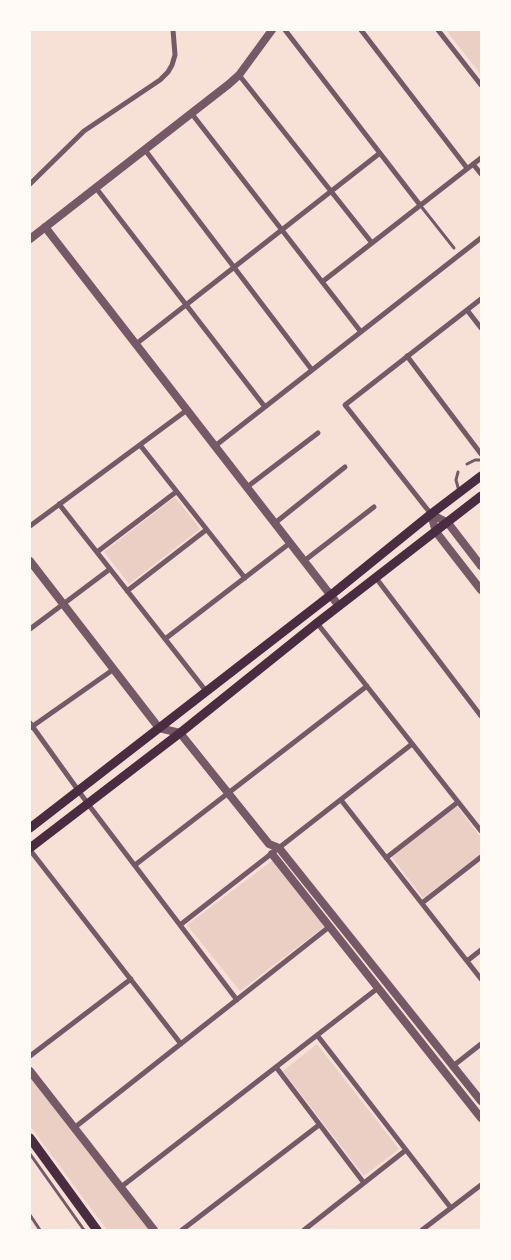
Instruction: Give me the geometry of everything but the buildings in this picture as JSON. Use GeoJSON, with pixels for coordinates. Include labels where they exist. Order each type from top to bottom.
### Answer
{"type":"FeatureCollection","features":[{"type":"Feature","properties":{"kind":"main road"},"geometry":{"type":"LineString","coordinates":[[30,828],[481,476]]}},
{"type":"Feature","properties":{"kind":"main road"},"geometry":{"type":"LineString","coordinates":[[30,849],[481,496]]}},
{"type":"Feature","properties":{"kind":"main road"},"geometry":{"type":"LineString","coordinates":[[30,1138],[97,1230]]}},
{"type":"Feature","properties":{"kind":"street"},"geometry":{"type":"LineString","coordinates":[[30,184],[84,131],[160,80],[168,72],[175,55],[173,30]]}},
{"type":"Feature","properties":{"kind":"street"},"geometry":{"type":"LineString","coordinates":[[30,239],[230,84],[239,75],[272,30]]}},
{"type":"Feature","properties":{"kind":"street"},"geometry":{"type":"LineString","coordinates":[[285,30],[420,205]]}},
{"type":"Feature","properties":{"kind":"street"},"geometry":{"type":"LineString","coordinates":[[361,30],[467,168]]}},
{"type":"Feature","properties":{"kind":"street"},"geometry":{"type":"LineString","coordinates":[[438,30],[481,85]]}},
{"type":"Feature","properties":{"kind":"street"},"geometry":{"type":"LineString","coordinates":[[239,75],[372,243]]}},
{"type":"Feature","properties":{"kind":"street"},"geometry":{"type":"LineString","coordinates":[[192,114],[361,332]]}},
{"type":"Feature","properties":{"kind":"street"},"geometry":{"type":"LineString","coordinates":[[144,150],[312,370]]}},
{"type":"Feature","properties":{"kind":"street"},"geometry":{"type":"LineString","coordinates":[[136,344],[380,153]]}},
{"type":"Feature","properties":{"kind":"street"},"geometry":{"type":"LineString","coordinates":[[322,282],[481,158]]}},
{"type":"Feature","properties":{"kind":"street"},"geometry":{"type":"LineString","coordinates":[[473,164],[481,174]]}},
{"type":"Feature","properties":{"kind":"street"},"geometry":{"type":"LineString","coordinates":[[96,188],[265,406]]}},
{"type":"Feature","properties":{"kind":"street"},"geometry":{"type":"LineString","coordinates":[[45,227],[339,606]]}},
{"type":"Feature","properties":{"kind":"street"},"geometry":{"type":"LineString","coordinates":[[215,446],[481,238]]}},
{"type":"Feature","properties":{"kind":"street"},"geometry":{"type":"LineString","coordinates":[[481,298],[345,404],[432,514],[448,522],[481,566]]}},
{"type":"Feature","properties":{"kind":"street"},"geometry":{"type":"LineString","coordinates":[[467,310],[481,328]]}},
{"type":"Feature","properties":{"kind":"street"},"geometry":{"type":"LineString","coordinates":[[407,356],[481,454]]}},
{"type":"Feature","properties":{"kind":"street"},"geometry":{"type":"LineString","coordinates":[[30,526],[187,410]]}},
{"type":"Feature","properties":{"kind":"street"},"geometry":{"type":"LineString","coordinates":[[247,487],[318,432]]}},
{"type":"Feature","properties":{"kind":"street"},"geometry":{"type":"LineString","coordinates":[[140,445],[245,578]]}},
{"type":"Feature","properties":{"kind":"street"},"geometry":{"type":"LineString","coordinates":[[275,523],[345,467]]}},
{"type":"Feature","properties":{"kind":"street"},"geometry":{"type":"LineString","coordinates":[[97,552],[176,492]]}},
{"type":"Feature","properties":{"kind":"street"},"geometry":{"type":"LineString","coordinates":[[59,504],[206,691]]}},
{"type":"Feature","properties":{"kind":"street"},"geometry":{"type":"LineString","coordinates":[[304,561],[374,508]]}},
{"type":"Feature","properties":{"kind":"street"},"geometry":{"type":"LineString","coordinates":[[432,514],[436,532],[481,590]]}},
{"type":"Feature","properties":{"kind":"street"},"geometry":{"type":"LineString","coordinates":[[127,591],[206,530]]}},
{"type":"Feature","properties":{"kind":"street"},"geometry":{"type":"LineString","coordinates":[[165,639],[290,543]]}},
{"type":"Feature","properties":{"kind":"street"},"geometry":{"type":"LineString","coordinates":[[30,561],[159,728],[180,733],[269,844],[279,848],[481,1101]]}},
{"type":"Feature","properties":{"kind":"street"},"geometry":{"type":"LineString","coordinates":[[30,629],[110,569]]}},
{"type":"Feature","properties":{"kind":"street"},"geometry":{"type":"LineString","coordinates":[[376,578],[481,716]]}},
{"type":"Feature","properties":{"kind":"street"},"geometry":{"type":"LineString","coordinates":[[317,624],[481,831]]}},
{"type":"Feature","properties":{"kind":"street"},"geometry":{"type":"LineString","coordinates":[[114,669],[31,726],[237,1000]]}},
{"type":"Feature","properties":{"kind":"street"},"geometry":{"type":"LineString","coordinates":[[135,865],[366,686]]}},
{"type":"Feature","properties":{"kind":"street"},"geometry":{"type":"LineString","coordinates":[[180,925],[412,744]]}},
{"type":"Feature","properties":{"kind":"street"},"geometry":{"type":"LineString","coordinates":[[341,800],[481,978]]}},
{"type":"Feature","properties":{"kind":"street"},"geometry":{"type":"LineString","coordinates":[[386,858],[458,802]]}},
{"type":"Feature","properties":{"kind":"street"},"geometry":{"type":"LineString","coordinates":[[30,849],[181,1044]]}},
{"type":"Feature","properties":{"kind":"street"},"geometry":{"type":"LineString","coordinates":[[272,854],[481,1118]]}},
{"type":"Feature","properties":{"kind":"street"},"geometry":{"type":"LineString","coordinates":[[422,903],[481,857]]}},
{"type":"Feature","properties":{"kind":"street"},"geometry":{"type":"LineString","coordinates":[[74,1128],[329,927]]}},
{"type":"Feature","properties":{"kind":"street"},"geometry":{"type":"LineString","coordinates":[[467,961],[481,950]]}},
{"type":"Feature","properties":{"kind":"street"},"geometry":{"type":"LineString","coordinates":[[30,1056],[131,979]]}},
{"type":"Feature","properties":{"kind":"street"},"geometry":{"type":"LineString","coordinates":[[120,1187],[378,988]]}},
{"type":"Feature","properties":{"kind":"street"},"geometry":{"type":"LineString","coordinates":[[317,1036],[451,1208]]}},
{"type":"Feature","properties":{"kind":"street"},"geometry":{"type":"LineString","coordinates":[[452,1066],[481,1044]]}},
{"type":"Feature","properties":{"kind":"street"},"geometry":{"type":"LineString","coordinates":[[276,1067],[364,1183]]}},
{"type":"Feature","properties":{"kind":"street"},"geometry":{"type":"LineString","coordinates":[[30,1071],[154,1230]]}},
{"type":"Feature","properties":{"kind":"street"},"geometry":{"type":"LineString","coordinates":[[182,1230],[320,1124]]}},
{"type":"Feature","properties":{"kind":"street"},"geometry":{"type":"LineString","coordinates":[[304,1230],[406,1150]]}},
{"type":"Feature","properties":{"kind":"street"},"geometry":{"type":"LineString","coordinates":[[422,1230],[481,1185]]}},
{"type":"Feature","properties":{"kind":"lane"},"geometry":{"type":"LineString","coordinates":[[420,205],[454,248]]}},
{"type":"Feature","properties":{"kind":"lane"},"geometry":{"type":"LineString","coordinates":[[467,464],[475,460],[481,460]]}},
{"type":"Feature","properties":{"kind":"lane"},"geometry":{"type":"LineString","coordinates":[[458,472],[456,480],[460,492]]}},
{"type":"Feature","properties":{"kind":"lane"},"geometry":{"type":"LineString","coordinates":[[30,1154],[84,1230]]}},
{"type":"Feature","properties":{"kind":"lane"},"geometry":{"type":"LineString","coordinates":[[30,1215],[40,1230]]}},
{"type":"Feature","properties":{"kind":"shaded area"},"geometry":{"type":"Polygon","coordinates":[[[446,30],[481,30],[481,75],[446,30]]]}},
{"type":"Feature","properties":{"kind":"shaded area"},"geometry":{"type":"Polygon","coordinates":[[[175,497],[200,529],[129,584],[104,552],[175,497]]]}},
{"type":"Feature","properties":{"kind":"shaded area"},"geometry":{"type":"Polygon","coordinates":[[[457,806],[481,838],[481,854],[423,898],[391,856],[457,806]]]}},
{"type":"Feature","properties":{"kind":"shaded area"},"geometry":{"type":"Polygon","coordinates":[[[273,860],[325,926],[240,991],[187,925],[273,860]]]}},
{"type":"Feature","properties":{"kind":"shaded area"},"geometry":{"type":"Polygon","coordinates":[[[317,1044],[399,1149],[364,1176],[283,1071],[317,1044]]]}},
{"type":"Feature","properties":{"kind":"shaded area"},"geometry":{"type":"Polygon","coordinates":[[[30,1078],[149,1230],[107,1230],[30,1126],[30,1078]]]}}]}
